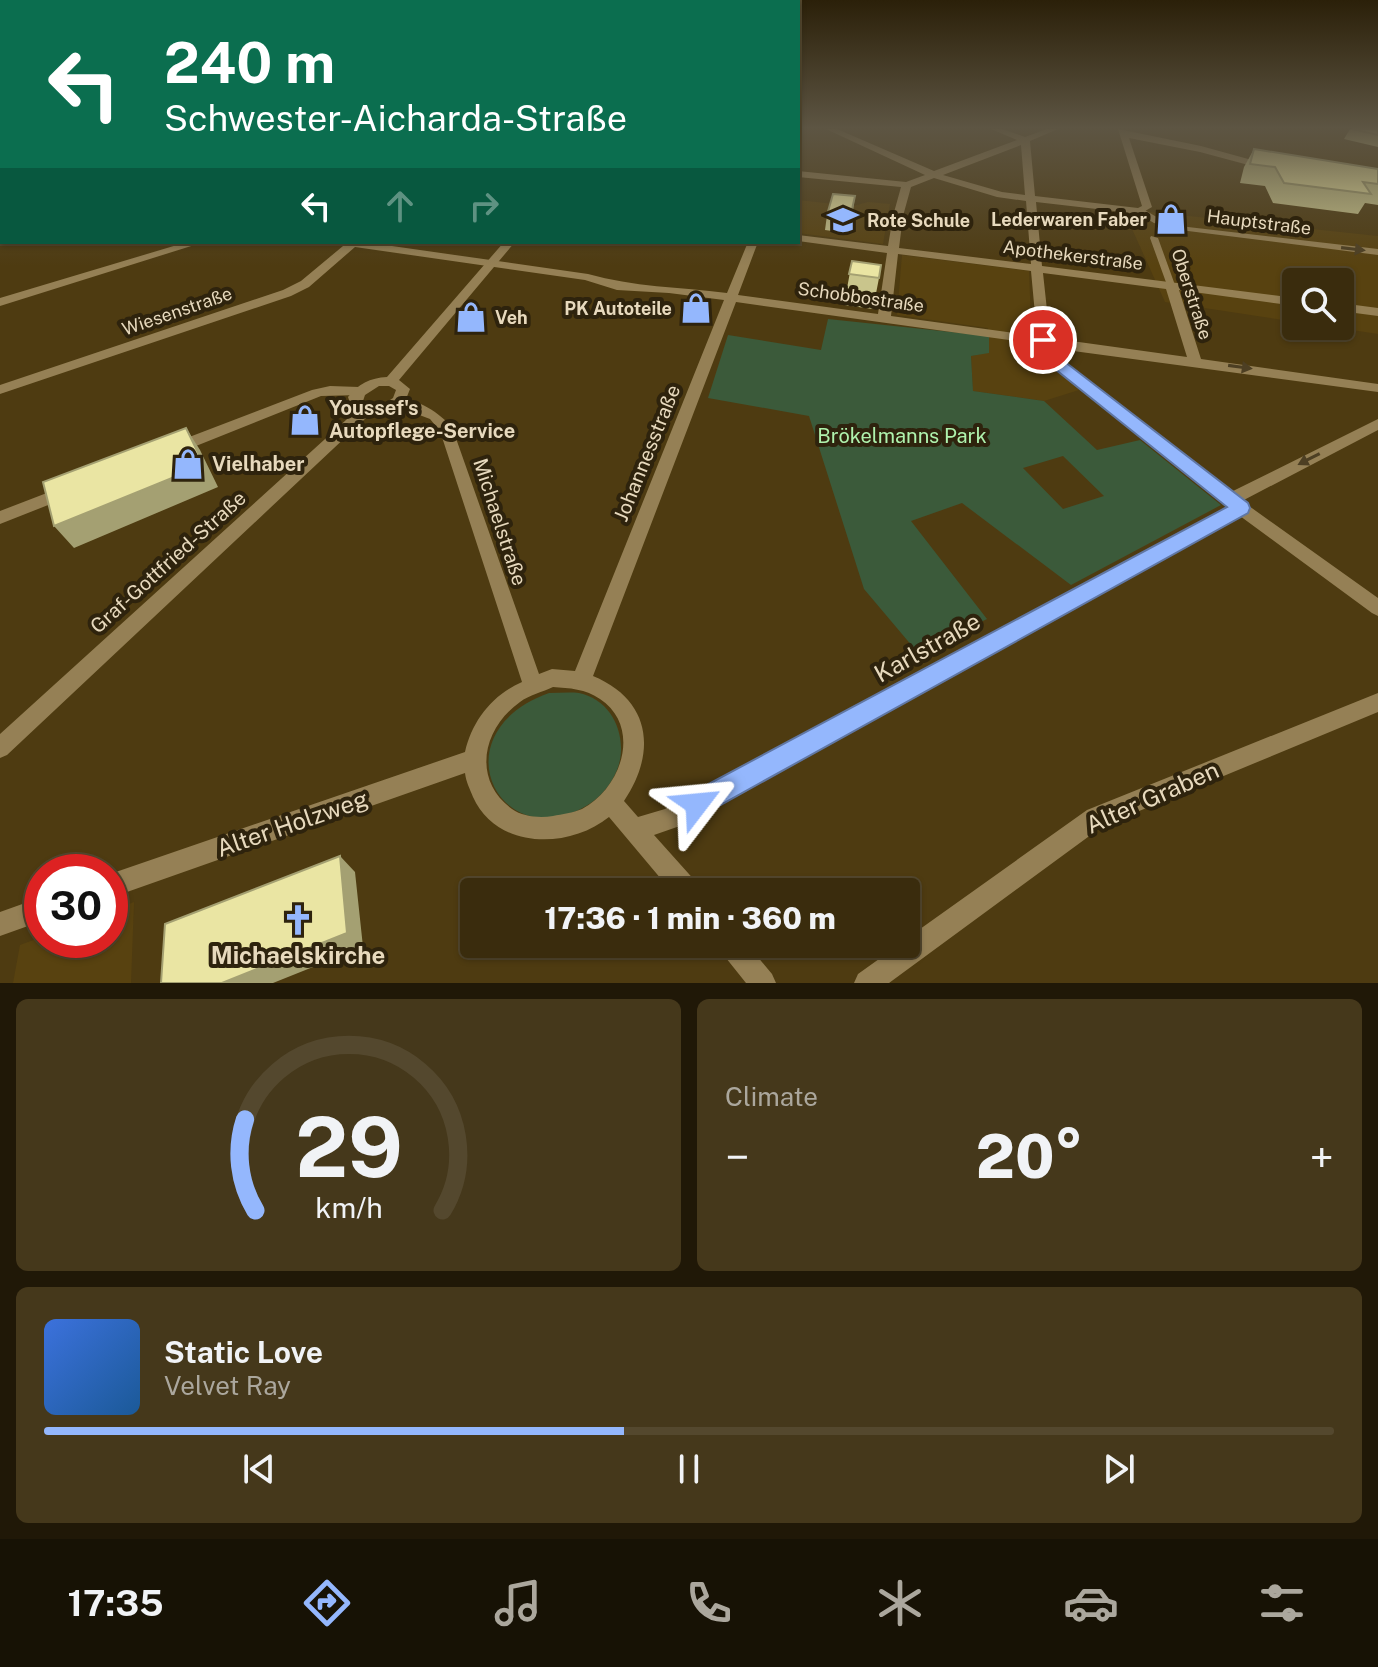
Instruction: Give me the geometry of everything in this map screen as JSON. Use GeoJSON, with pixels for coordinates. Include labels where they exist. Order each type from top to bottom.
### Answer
{"type":"FeatureCollection","features":[{"type":"Feature","properties":{"kind":"street"},"geometry":{"type":"LineString","coordinates":[[807,175],[907,185],[934,175],[1001,195],[1140,211],[1147,207],[1137,175]]}},
{"type":"Feature","properties":{"kind":"street"},"geometry":{"type":"LineString","coordinates":[[1028,175],[1044,348],[1051,358],[1235,504],[1378,608]]}},
{"type":"Feature","properties":{"kind":"street"},"geometry":{"type":"LineString","coordinates":[[884,319],[898,216],[907,185]]}},
{"type":"Feature","properties":{"kind":"street","name":"Hauptstraße"},"geometry":{"type":"LineString","coordinates":[[1140,211],[1157,221],[1188,229],[1378,252]]}},
{"type":"Feature","properties":{"kind":"street","name":"Apothekerstraße"},"geometry":{"type":"LineString","coordinates":[[800,238],[1282,300]]}},
{"type":"Feature","properties":{"kind":"street","name":"Oberstraße"},"geometry":{"type":"LineString","coordinates":[[1154,238],[1195,361]]}},
{"type":"Feature","properties":{"kind":"street"},"geometry":{"type":"LineString","coordinates":[[0,302],[192,244]]}},
{"type":"Feature","properties":{"kind":"street","name":"Wiesenstraße"},"geometry":{"type":"LineString","coordinates":[[0,390],[287,293],[305,284],[345,244]]}},
{"type":"Feature","properties":{"kind":"street","name":"Schobbostraße"},"geometry":{"type":"LineString","coordinates":[[353,244],[588,277],[600,283],[1043,340],[1378,388]]}},
{"type":"Feature","properties":{"kind":"street"},"geometry":{"type":"LineString","coordinates":[[391,381],[508,244]]}},
{"type":"Feature","properties":{"kind":"street","name":"Johannesstraße"},"geometry":{"type":"LineString","coordinates":[[582,679],[752,244]]}},
{"type":"Feature","properties":{"kind":"street"},"geometry":{"type":"LineString","coordinates":[[1354,309],[1378,312]]}},
{"type":"Feature","properties":{"kind":"street"},"geometry":{"type":"LineString","coordinates":[[162,454],[330,390],[359,391],[377,382],[391,381],[403,389],[398,402]]}},
{"type":"Feature","properties":{"kind":"street"},"geometry":{"type":"LineString","coordinates":[[359,391],[356,403],[367,410]]}},
{"type":"Feature","properties":{"kind":"street","name":"Graf-Gottfried-Straße"},"geometry":{"type":"LineString","coordinates":[[0,748],[367,410],[384,409],[398,402]]}},
{"type":"Feature","properties":{"kind":"street","name":"Michaelstraße"},"geometry":{"type":"LineString","coordinates":[[398,402],[435,416],[447,430],[532,683]]}},
{"type":"Feature","properties":{"kind":"street","name":"Karlstraße"},"geometry":{"type":"LineString","coordinates":[[636,829],[669,819],[1378,424]]}},
{"type":"Feature","properties":{"kind":"street"},"geometry":{"type":"LineString","coordinates":[[0,518],[74,488]]}},
{"type":"Feature","properties":{"kind":"street"},"geometry":{"type":"LineString","coordinates":[[552,678],[582,679],[617,699],[628,716],[634,736],[633,760],[625,781],[610,802],[586,819],[562,828],[539,830],[517,825],[498,815],[479,790],[473,760],[481,729],[495,708],[512,693],[532,683],[552,678]]}},
{"type":"Feature","properties":{"kind":"street","name":"Alter Graben"},"geometry":{"type":"LineString","coordinates":[[867,983],[1095,818],[1378,702]]}},
{"type":"Feature","properties":{"kind":"street","name":"Alter Holzweg"},"geometry":{"type":"LineString","coordinates":[[128,880],[473,760]]}},
{"type":"Feature","properties":{"kind":"street"},"geometry":{"type":"LineString","coordinates":[[610,802],[676,878]]}},
{"type":"Feature","properties":{"kind":"street"},"geometry":{"type":"LineString","coordinates":[[0,924],[24,915]]}},
{"type":"Feature","properties":{"kind":"street"},"geometry":{"type":"LineString","coordinates":[[742,958],[763,983]]}},
{"type":"Feature","properties":{"kind":"shaded area","name":"Rote Schule"},"geometry":{"type":"Polygon","coordinates":[[[800,200],[853,206],[868,202],[890,204],[883,244],[800,233],[800,200]]]}},
{"type":"Feature","properties":{"kind":"shaded area"},"geometry":{"type":"Polygon","coordinates":[[[1123,209],[1378,236],[1378,334],[1354,330],[1354,268],[1282,268],[1282,320],[1165,302],[1123,209]]]}},
{"type":"Feature","properties":{"kind":"shaded area"},"geometry":{"type":"Polygon","coordinates":[[[902,255],[1029,271],[1032,347],[1079,390],[1044,401],[973,391],[971,356],[989,352],[988,328],[897,315],[902,255]]]}},
{"type":"Feature","properties":{"kind":"shaded area"},"geometry":{"type":"Polygon","coordinates":[[[134,902],[131,983],[13,983],[20,945],[24,944],[24,958],[128,958],[128,904],[134,902]]]}},
{"type":"Feature","properties":{"kind":"green space","name":"Brökelmanns Park"},"geometry":{"type":"Polygon","coordinates":[[[828,319],[989,336],[989,353],[971,356],[973,391],[1044,401],[1097,450],[1140,440],[1221,505],[1071,585],[962,503],[911,521],[987,619],[918,653],[864,589],[809,416],[708,398],[728,335],[821,350],[828,319]],[[1063,456],[1023,468],[1063,509],[1104,496],[1063,456]]]}},
{"type":"Feature","properties":{"kind":"green space"},"geometry":{"type":"Polygon","coordinates":[[[549,693],[579,693],[601,704],[616,723],[621,746],[617,770],[604,791],[586,806],[555,817],[528,815],[507,803],[493,784],[489,760],[495,735],[515,711],[549,693]]]}},
{"type":"Feature","properties":{"kind":"building"},"geometry":{"type":"Polygon","coordinates":[[[1279,175],[1378,175],[1378,184],[1363,182],[1371,194],[1284,183],[1279,175]]]}},
{"type":"Feature","properties":{"kind":"building"},"geometry":{"type":"Polygon","coordinates":[[[833,194],[855,196],[850,218],[827,215],[833,194]]]}},
{"type":"Feature","properties":{"kind":"building"},"geometry":{"type":"Polygon","coordinates":[[[852,261],[881,265],[879,278],[849,274],[852,261]]]}},
{"type":"Feature","properties":{"kind":"building"},"geometry":{"type":"Polygon","coordinates":[[[186,428],[204,465],[54,526],[43,482],[186,428]]]}},
{"type":"Feature","properties":{"kind":"building","name":"Michaelskirche"},"geometry":{"type":"Polygon","coordinates":[[[340,856],[347,933],[222,983],[161,983],[165,924],[340,856]]]}},
{"type":"Feature","properties":{"kind":"place","name":"Lederwaren Faber"},"geometry":{"type":"Point","coordinates":[1171,219]}},
{"type":"Feature","properties":{"kind":"place","name":"Rote Schule"},"geometry":{"type":"Point","coordinates":[843,220]}},
{"type":"Feature","properties":{"kind":"place","name":"PK Autoteile"},"geometry":{"type":"Point","coordinates":[696,308]}},
{"type":"Feature","properties":{"kind":"place","name":"Veh"},"geometry":{"type":"Point","coordinates":[471,317]}},
{"type":"Feature","properties":{"kind":"place","name":"Youssef's Autopflege-Service"},"geometry":{"type":"Point","coordinates":[305,420]}},
{"type":"Feature","properties":{"kind":"place","name":"Vielhaber"},"geometry":{"type":"Point","coordinates":[188,464]}},
{"type":"Feature","properties":{"kind":"place","name":"Michaelskirche"},"geometry":{"type":"Point","coordinates":[298,920]}},
{"type":"Feature","properties":{"kind":"route"},"geometry":{"type":"LineString","coordinates":[[697,804],[941,668],[1241,508],[1051,358],[1043,340]]}}]}
